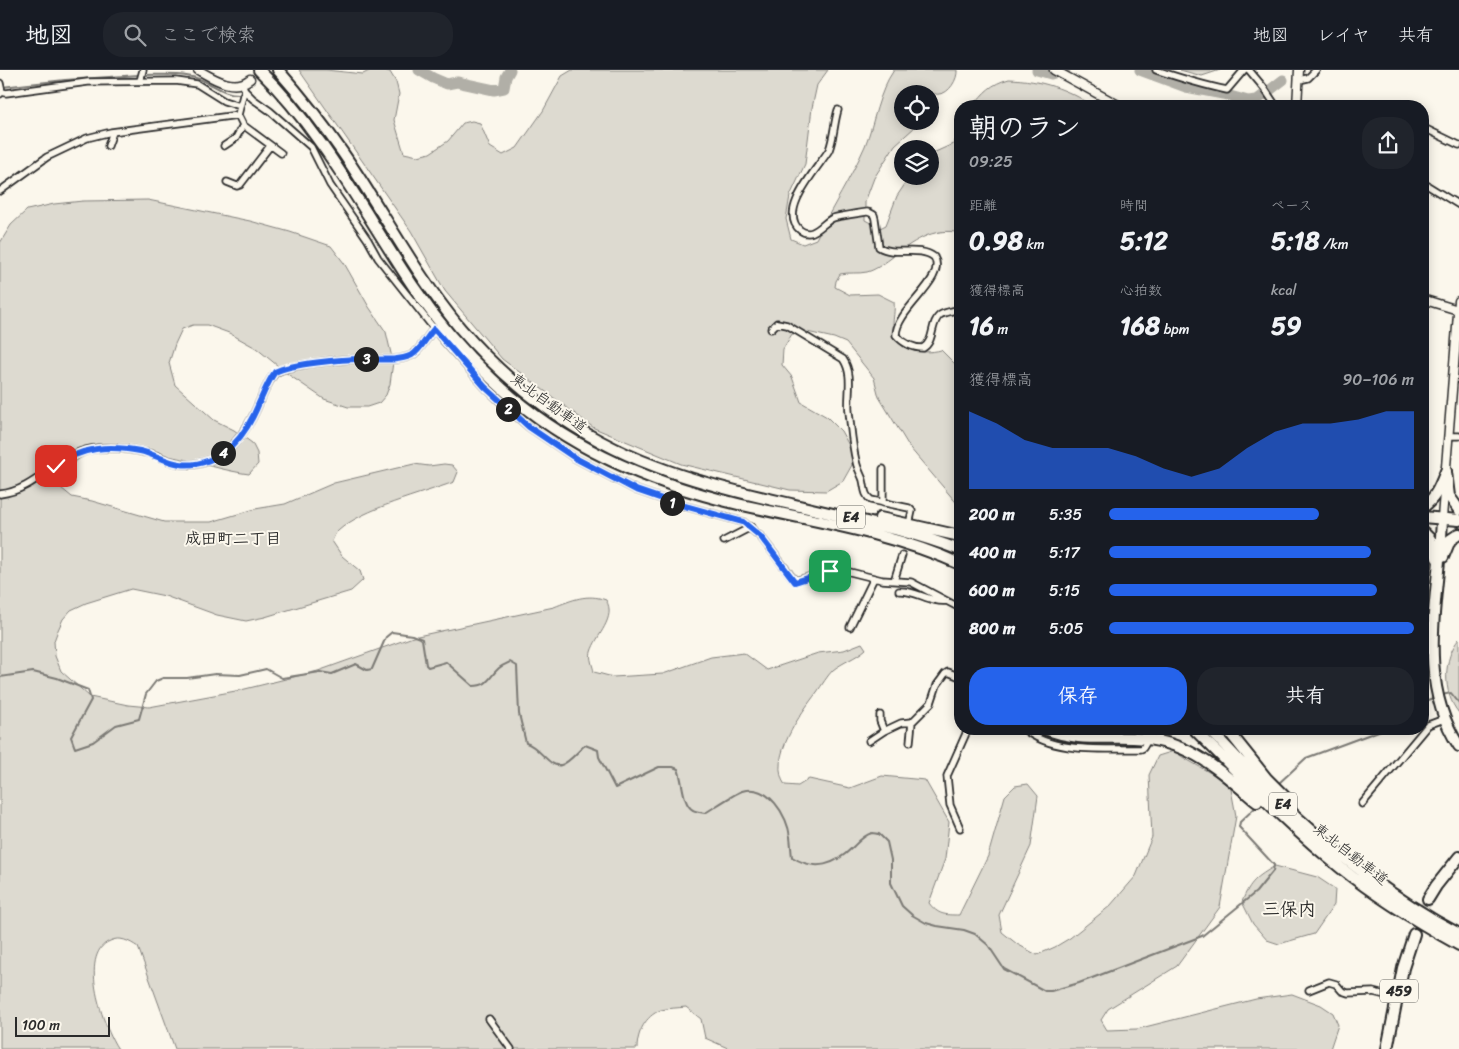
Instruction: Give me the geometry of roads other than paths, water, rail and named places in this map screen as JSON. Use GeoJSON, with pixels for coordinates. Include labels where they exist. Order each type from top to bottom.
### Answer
{"type":"FeatureCollection","features":[{"type":"Feature","properties":{"kind":"highway","name":"東北自動車道"},"geometry":{"type":"LineString","coordinates":[[259,70],[288,100],[312,131],[334,162],[414,288],[451,337],[494,381],[548,425],[614,462],[679,488],[735,503],[880,536],[954,561]]}},
{"type":"Feature","properties":{"kind":"highway","name":"東北自動車道"},"geometry":{"type":"LineString","coordinates":[[278,70],[321,122],[344,154],[405,251],[441,303],[475,344],[502,372],[556,414],[606,444],[654,466],[739,492],[885,526],[954,548]]}},
{"type":"Feature","properties":{"kind":"highway"},"geometry":{"type":"LineString","coordinates":[[1429,503],[1439,491],[1446,471]]}},
{"type":"Feature","properties":{"kind":"highway"},"geometry":{"type":"LineString","coordinates":[[1446,471],[1449,496],[1459,510]]}},
{"type":"Feature","properties":{"kind":"highway"},"geometry":{"type":"LineString","coordinates":[[739,492],[886,519],[954,535]]}},
{"type":"Feature","properties":{"kind":"highway"},"geometry":{"type":"LineString","coordinates":[[1429,518],[1459,525]]}},
{"type":"Feature","properties":{"kind":"highway"},"geometry":{"type":"LineString","coordinates":[[1429,522],[1459,520]]}},
{"type":"Feature","properties":{"kind":"highway"},"geometry":{"type":"LineString","coordinates":[[1429,624],[1439,569],[1442,521]]}},
{"type":"Feature","properties":{"kind":"highway"},"geometry":{"type":"LineString","coordinates":[[1439,569],[1450,540],[1459,534]]}},
{"type":"Feature","properties":{"kind":"highway"},"geometry":{"type":"LineString","coordinates":[[1429,540],[1433,545],[1439,569]]}},
{"type":"Feature","properties":{"kind":"highway"},"geometry":{"type":"LineString","coordinates":[[1429,634],[1437,694],[1444,719],[1459,746]]}},
{"type":"Feature","properties":{"kind":"highway"},"geometry":{"type":"LineString","coordinates":[[1063,735],[1076,738],[1148,739],[1170,744],[1196,754],[1222,772],[1285,826],[1319,850]]}},
{"type":"Feature","properties":{"kind":"highway","name":"東北自動車道"},"geometry":{"type":"LineString","coordinates":[[1200,735],[1259,796],[1341,868],[1398,910],[1459,945]]}},
{"type":"Feature","properties":{"kind":"highway","name":"東北自動車道"},"geometry":{"type":"LineString","coordinates":[[1215,735],[1274,795],[1363,872],[1405,901],[1459,934]]}},
{"type":"Feature","properties":{"kind":"highway"},"geometry":{"type":"LineString","coordinates":[[1232,735],[1267,779],[1363,872]]}},
{"type":"Feature","properties":{"kind":"highway"},"geometry":{"type":"LineString","coordinates":[[1428,899],[1459,857]]}},
{"type":"Feature","properties":{"kind":"highway","name":"459"},"geometry":{"type":"LineString","coordinates":[[1387,1049],[1408,951],[1414,934]]}},
{"type":"Feature","properties":{"kind":"main road"},"geometry":{"type":"LineString","coordinates":[[198,70],[224,83],[244,88],[250,79]]}},
{"type":"Feature","properties":{"kind":"main road"},"geometry":{"type":"LineString","coordinates":[[1054,70],[1109,100]]}},
{"type":"Feature","properties":{"kind":"main road"},"geometry":{"type":"LineString","coordinates":[[1297,100],[1299,70]]}},
{"type":"Feature","properties":{"kind":"main road"},"geometry":{"type":"LineString","coordinates":[[1429,301],[1459,310]]}},
{"type":"Feature","properties":{"kind":"main road"},"geometry":{"type":"LineString","coordinates":[[1442,521],[1459,301]]}},
{"type":"Feature","properties":{"kind":"street"},"geometry":{"type":"LineString","coordinates":[[1156,70],[1226,90],[1244,70]]}},
{"type":"Feature","properties":{"kind":"street"},"geometry":{"type":"LineString","coordinates":[[1249,70],[1273,100]]}},
{"type":"Feature","properties":{"kind":"street"},"geometry":{"type":"LineString","coordinates":[[1299,80],[1308,78],[1316,70]]}},
{"type":"Feature","properties":{"kind":"street"},"geometry":{"type":"LineString","coordinates":[[0,83],[1,93],[6,93],[142,75],[191,82],[224,101],[240,106]]}},
{"type":"Feature","properties":{"kind":"street"},"geometry":{"type":"LineString","coordinates":[[244,88],[238,115],[244,124],[281,153]]}},
{"type":"Feature","properties":{"kind":"street"},"geometry":{"type":"LineString","coordinates":[[244,88],[253,99],[270,111],[311,147],[330,185],[368,240],[378,258],[434,329],[485,387],[529,427],[575,458],[636,490],[683,506],[735,519],[751,527],[769,546],[795,582],[830,571],[846,571],[874,578],[911,582],[954,604]]}},
{"type":"Feature","properties":{"kind":"street"},"geometry":{"type":"LineString","coordinates":[[838,110],[833,140],[829,150],[795,202],[793,213],[797,226],[804,232],[811,233],[819,230],[832,218],[868,212],[874,215],[876,219],[880,247],[887,250],[925,253],[934,257],[936,266],[929,283],[907,309],[897,328],[896,335],[904,342],[917,348],[923,348],[929,343],[940,315],[954,311]]}},
{"type":"Feature","properties":{"kind":"street"},"geometry":{"type":"LineString","coordinates":[[0,191],[47,158],[87,138],[112,132],[238,115]]}},
{"type":"Feature","properties":{"kind":"street"},"geometry":{"type":"LineString","coordinates":[[224,146],[236,138],[244,124]]}},
{"type":"Feature","properties":{"kind":"street"},"geometry":{"type":"LineString","coordinates":[[1429,131],[1459,146]]}},
{"type":"Feature","properties":{"kind":"street"},"geometry":{"type":"LineString","coordinates":[[108,146],[112,132]]}},
{"type":"Feature","properties":{"kind":"street"},"geometry":{"type":"LineString","coordinates":[[227,182],[237,186],[240,185],[270,146]]}},
{"type":"Feature","properties":{"kind":"street"},"geometry":{"type":"LineString","coordinates":[[1429,186],[1459,205]]}},
{"type":"Feature","properties":{"kind":"street"},"geometry":{"type":"LineString","coordinates":[[771,329],[777,323],[787,325],[843,359],[848,366],[848,408],[856,462],[867,497],[871,500],[909,508],[912,511],[910,520]]}},
{"type":"Feature","properties":{"kind":"street"},"geometry":{"type":"LineString","coordinates":[[0,494],[13,493],[24,488],[68,458],[91,449],[138,450],[180,464],[205,462],[221,455],[232,446],[245,430],[275,372],[286,368],[349,359],[392,359],[411,355],[417,351],[434,329]]}},
{"type":"Feature","properties":{"kind":"street"},"geometry":{"type":"LineString","coordinates":[[1449,436],[1459,436]]}},
{"type":"Feature","properties":{"kind":"street"},"geometry":{"type":"LineString","coordinates":[[882,470],[883,503]]}},
{"type":"Feature","properties":{"kind":"street"},"geometry":{"type":"LineString","coordinates":[[724,541],[751,527]]}},
{"type":"Feature","properties":{"kind":"street"},"geometry":{"type":"LineString","coordinates":[[894,581],[902,555]]}},
{"type":"Feature","properties":{"kind":"street"},"geometry":{"type":"LineString","coordinates":[[850,627],[874,578]]}},
{"type":"Feature","properties":{"kind":"street"},"geometry":{"type":"LineString","coordinates":[[899,591],[907,590],[938,602],[947,600]]}},
{"type":"Feature","properties":{"kind":"street"},"geometry":{"type":"LineString","coordinates":[[869,740],[884,731],[912,722],[931,703],[937,686],[945,674],[948,672],[954,674]]}},
{"type":"Feature","properties":{"kind":"street"},"geometry":{"type":"LineString","coordinates":[[880,715],[884,731]]}},
{"type":"Feature","properties":{"kind":"street"},"geometry":{"type":"LineString","coordinates":[[1429,726],[1444,719]]}},
{"type":"Feature","properties":{"kind":"street"},"geometry":{"type":"LineString","coordinates":[[910,742],[912,722]]}},
{"type":"Feature","properties":{"kind":"street"},"geometry":{"type":"LineString","coordinates":[[960,828],[950,804],[947,776],[951,763],[965,735]]}},
{"type":"Feature","properties":{"kind":"street"},"geometry":{"type":"LineString","coordinates":[[1033,735],[1039,739],[1062,746],[1141,749],[1146,743]]}},
{"type":"Feature","properties":{"kind":"street"},"geometry":{"type":"LineString","coordinates":[[1362,804],[1420,735]]}},
{"type":"Feature","properties":{"kind":"street"},"geometry":{"type":"LineString","coordinates":[[1310,990],[1329,982],[1336,984],[1342,991],[1348,993],[1373,992],[1397,998]]}},
{"type":"Feature","properties":{"kind":"street"},"geometry":{"type":"LineString","coordinates":[[489,1019],[511,1049]]}},
{"type":"Feature","properties":{"kind":"waterway"},"geometry":{"type":"LineString","coordinates":[[419,70],[447,84],[457,82],[494,90],[504,88],[506,77],[510,70]]}},
{"type":"Feature","properties":{"kind":"waterway"},"geometry":{"type":"LineString","coordinates":[[1037,70],[1051,74],[1065,70]]}},
{"type":"Feature","properties":{"kind":"waterway"},"geometry":{"type":"LineString","coordinates":[[1140,70],[1186,87],[1244,100]]}},
{"type":"Feature","properties":{"kind":"waterway"},"geometry":{"type":"LineString","coordinates":[[2,87],[139,75]]}},
{"type":"Feature","properties":{"kind":"waterway"},"geometry":{"type":"LineString","coordinates":[[144,75],[192,77],[223,91],[239,94]]}},
{"type":"Feature","properties":{"kind":"waterway"},"geometry":{"type":"LineString","coordinates":[[1257,100],[1283,80]]}},
{"type":"Feature","properties":{"kind":"waterway"},"geometry":{"type":"LineString","coordinates":[[0,677],[33,672],[57,678],[88,690],[91,700],[71,737],[75,748],[93,742],[116,725],[139,719],[146,694],[156,681],[163,678],[187,678],[215,674],[240,675],[266,669],[282,678],[320,672],[332,674],[356,664],[367,670],[372,669],[386,637],[392,632],[412,635],[422,639],[426,665],[428,667],[446,662],[473,686],[486,683],[500,667],[510,662],[517,666],[519,714],[526,743],[535,748],[553,764],[564,764],[585,745],[598,750],[599,757],[615,788],[659,767],[673,767],[678,769],[689,807],[694,811],[705,813],[742,791],[760,792],[775,803],[781,811],[790,837],[792,857],[809,864],[817,865],[832,862],[846,853],[866,835],[872,833],[879,834],[887,842],[891,860],[891,883],[902,906],[912,915],[926,923],[975,934],[988,945],[1004,969],[1045,991],[1079,983],[1202,936],[1256,892],[1273,871],[1274,865],[1239,827],[1240,822],[1257,806]]}},
{"type":"Feature","properties":{"kind":"waterway"},"geometry":{"type":"LineString","coordinates":[[1442,695],[1451,693],[1459,703]]}},
{"type":"Feature","properties":{"kind":"waterway"},"geometry":{"type":"LineString","coordinates":[[1429,700],[1436,697]]}},
{"type":"Feature","properties":{"kind":"waterway"},"geometry":{"type":"LineString","coordinates":[[1278,784],[1306,758],[1368,735]]}},
{"type":"Feature","properties":{"kind":"tunnel"},"geometry":{"type":"LineString","coordinates":[[1414,934],[1428,899]]}},
{"type":"Feature","properties":{"kind":"district","name":"成田町二丁目"},"geometry":{"type":"Point","coordinates":[233,538]}},
{"type":"Feature","properties":{"kind":"district","name":"三保内"},"geometry":{"type":"Point","coordinates":[1289,909]}}]}
